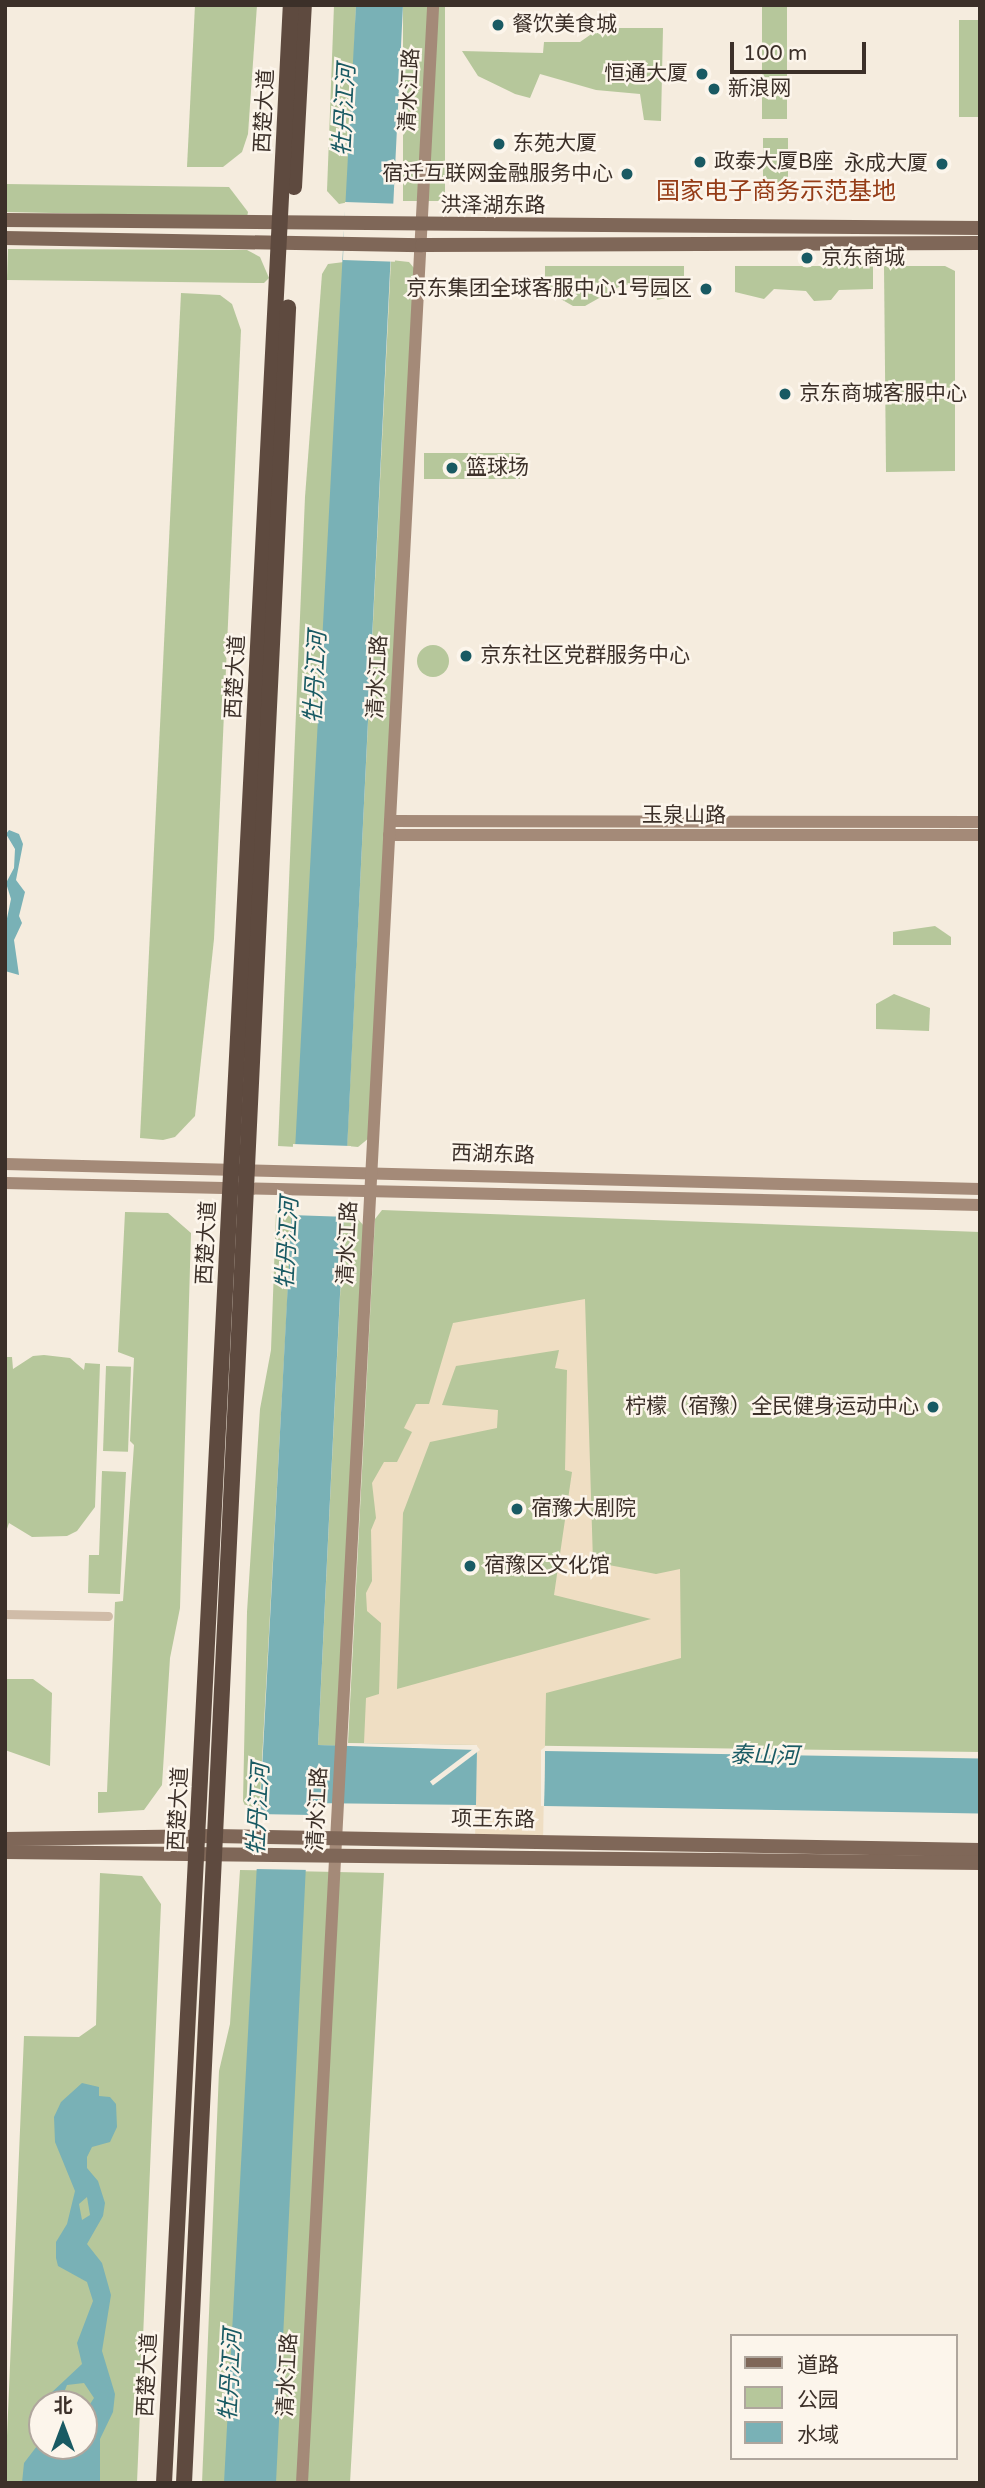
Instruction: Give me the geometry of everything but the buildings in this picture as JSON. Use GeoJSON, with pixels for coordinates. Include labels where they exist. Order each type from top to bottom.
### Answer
{"type":"FeatureCollection","features":[{"type":"Feature","properties":{"kind":"highway","name":"西楚大道"},"geometry":{"type":"LineString","coordinates":[[287,222],[291,5]]}},
{"type":"Feature","properties":{"kind":"highway","name":"西楚大道"},"geometry":{"type":"LineString","coordinates":[[164,2483],[198,1854],[206,1836],[287,222],[304,5]]}},
{"type":"Feature","properties":{"kind":"highway","name":"西楚大道"},"geometry":{"type":"LineString","coordinates":[[184,2483],[215,1855],[206,1836]]}},
{"type":"Feature","properties":{"kind":"main road","name":"洪泽湖东路"},"geometry":{"type":"LineString","coordinates":[[5,220],[287,222],[400,226],[980,228]]}},
{"type":"Feature","properties":{"kind":"main road","name":"洪泽湖东路"},"geometry":{"type":"LineString","coordinates":[[5,238],[422,245],[980,243]]}},
{"type":"Feature","properties":{"kind":"main road","name":"项王东路"},"geometry":{"type":"LineString","coordinates":[[5,1839],[206,1836],[980,1850]]}},
{"type":"Feature","properties":{"kind":"main road","name":"项王东路"},"geometry":{"type":"LineString","coordinates":[[5,1852],[980,1863]]}},
{"type":"Feature","properties":{"kind":"street","name":"清水江路"},"geometry":{"type":"LineString","coordinates":[[302,2483],[433,5]]}},
{"type":"Feature","properties":{"kind":"street","name":"玉泉山路"},"geometry":{"type":"LineString","coordinates":[[390,821],[980,822]]}},
{"type":"Feature","properties":{"kind":"street","name":"玉泉山路"},"geometry":{"type":"LineString","coordinates":[[389,835],[980,835]]}},
{"type":"Feature","properties":{"kind":"street","name":"西湖东路"},"geometry":{"type":"LineString","coordinates":[[5,1164],[279,1168],[980,1189]]}},
{"type":"Feature","properties":{"kind":"street","name":"西湖东路"},"geometry":{"type":"LineString","coordinates":[[5,1183],[237,1189],[370,1188],[980,1205]]}},
{"type":"Feature","properties":{"kind":"street"},"geometry":{"type":"LineString","coordinates":[[5,1614],[108,1616]]}},
{"type":"Feature","properties":{"kind":"green space"},"geometry":{"type":"Polygon","coordinates":[[[195,5],[257,5],[248,134],[242,152],[223,167],[187,167],[195,5]]]}},
{"type":"Feature","properties":{"kind":"green space"},"geometry":{"type":"Polygon","coordinates":[[[334,5],[356,5],[349,202],[339,204],[327,191],[334,5]]]}},
{"type":"Feature","properties":{"kind":"green space"},"geometry":{"type":"Polygon","coordinates":[[[403,5],[445,5],[445,201],[403,201],[403,5]]]}},
{"type":"Feature","properties":{"kind":"green space"},"geometry":{"type":"Polygon","coordinates":[[[762,5],[787,5],[787,119],[762,119],[762,5]]]}},
{"type":"Feature","properties":{"kind":"green space"},"geometry":{"type":"Polygon","coordinates":[[[959,20],[980,20],[980,117],[959,117],[959,20]]]}},
{"type":"Feature","properties":{"kind":"green space"},"geometry":{"type":"Polygon","coordinates":[[[600,28],[663,28],[661,121],[644,120],[640,94],[596,90],[540,74],[530,98],[515,94],[478,76],[462,51],[543,53],[544,42],[580,42],[600,28]]]}},
{"type":"Feature","properties":{"kind":"green space"},"geometry":{"type":"Polygon","coordinates":[[[763,138],[788,138],[788,194],[763,194],[763,138]]]}},
{"type":"Feature","properties":{"kind":"green space"},"geometry":{"type":"Polygon","coordinates":[[[5,184],[229,187],[248,212],[247,217],[5,212],[5,184]]]}},
{"type":"Feature","properties":{"kind":"green space"},"geometry":{"type":"Polygon","coordinates":[[[8,249],[247,250],[260,257],[269,278],[264,283],[7,280],[8,249]]]}},
{"type":"Feature","properties":{"kind":"green space"},"geometry":{"type":"Polygon","coordinates":[[[391,260],[409,262],[414,268],[369,1138],[358,1147],[347,1146],[391,260]]]}},
{"type":"Feature","properties":{"kind":"green space"},"geometry":{"type":"Polygon","coordinates":[[[344,262],[296,1147],[278,1146],[305,497],[322,274],[328,264],[344,262]]]}},
{"type":"Feature","properties":{"kind":"green space"},"geometry":{"type":"Polygon","coordinates":[[[545,266],[684,266],[684,294],[657,300],[656,293],[624,284],[585,306],[573,306],[545,290],[545,266]]]}},
{"type":"Feature","properties":{"kind":"green space"},"geometry":{"type":"Polygon","coordinates":[[[735,266],[873,266],[873,289],[839,290],[831,300],[814,301],[806,291],[774,289],[764,299],[735,292],[735,266]]]}},
{"type":"Feature","properties":{"kind":"green space"},"geometry":{"type":"Polygon","coordinates":[[[884,266],[945,266],[955,271],[955,471],[886,472],[884,266]]]}},
{"type":"Feature","properties":{"kind":"green space"},"geometry":{"type":"Polygon","coordinates":[[[181,293],[220,295],[232,304],[241,330],[214,939],[195,1116],[175,1137],[163,1140],[140,1138],[181,293]]]}},
{"type":"Feature","properties":{"kind":"green space"},"geometry":{"type":"Polygon","coordinates":[[[424,453],[520,453],[520,479],[424,479],[424,453]]]}},
{"type":"Feature","properties":{"kind":"green space"},"geometry":{"type":"Polygon","coordinates":[[[433,645],[444,650],[449,661],[444,672],[433,677],[422,672],[417,661],[422,650],[433,645]]]}},
{"type":"Feature","properties":{"kind":"green space"},"geometry":{"type":"Polygon","coordinates":[[[935,926],[951,937],[951,945],[893,945],[893,932],[935,926]]]}},
{"type":"Feature","properties":{"kind":"green space"},"geometry":{"type":"Polygon","coordinates":[[[894,994],[930,1008],[929,1031],[876,1029],[876,1004],[894,994]]]}},
{"type":"Feature","properties":{"kind":"green space"},"geometry":{"type":"Polygon","coordinates":[[[382,1210],[980,1232],[980,1752],[348,1743],[375,1219],[382,1210]]]}},
{"type":"Feature","properties":{"kind":"green space"},"geometry":{"type":"Polygon","coordinates":[[[125,1212],[168,1213],[191,1233],[180,1608],[170,1658],[162,1785],[144,1810],[98,1813],[98,1792],[107,1792],[115,1602],[123,1601],[134,1445],[130,1441],[134,1358],[118,1352],[125,1212]]]}},
{"type":"Feature","properties":{"kind":"green space"},"geometry":{"type":"Polygon","coordinates":[[[276,1213],[292,1214],[259,1815],[248,1812],[243,1801],[247,1612],[260,1409],[271,1350],[276,1213]]]}},
{"type":"Feature","properties":{"kind":"green space"},"geometry":{"type":"Polygon","coordinates":[[[344,1216],[355,1216],[365,1227],[337,1746],[318,1745],[344,1216]]]}},
{"type":"Feature","properties":{"kind":"green space"},"geometry":{"type":"Polygon","coordinates":[[[33,1356],[70,1358],[84,1370],[85,1363],[100,1364],[95,1507],[77,1531],[67,1536],[32,1537],[9,1523],[5,1535],[5,1357],[12,1357],[13,1369],[33,1356]]]}},
{"type":"Feature","properties":{"kind":"green space"},"geometry":{"type":"Polygon","coordinates":[[[106,1366],[131,1367],[128,1452],[103,1451],[106,1366]]]}},
{"type":"Feature","properties":{"kind":"green space"},"geometry":{"type":"Polygon","coordinates":[[[102,1471],[126,1472],[120,1594],[88,1593],[89,1555],[99,1555],[102,1471]]]}},
{"type":"Feature","properties":{"kind":"green space"},"geometry":{"type":"Polygon","coordinates":[[[5,1679],[33,1679],[52,1693],[50,1766],[5,1750],[5,1679]]]}},
{"type":"Feature","properties":{"kind":"green space"},"geometry":{"type":"Polygon","coordinates":[[[240,1870],[384,1873],[350,2483],[202,2483],[219,2071],[230,2024],[240,1870]]]}},
{"type":"Feature","properties":{"kind":"green space"},"geometry":{"type":"Polygon","coordinates":[[[100,1873],[142,1876],[161,1904],[137,2483],[5,2483],[24,2036],[79,2037],[96,2025],[100,1873]]]}},
{"type":"Feature","properties":{"kind":"shaded area"},"geometry":{"type":"Polygon","coordinates":[[[585,1299],[593,1562],[656,1574],[680,1569],[681,1658],[546,1693],[543,1842],[475,1841],[477,1745],[364,1743],[366,1698],[379,1694],[381,1623],[367,1611],[366,1593],[372,1581],[371,1530],[376,1518],[372,1483],[384,1462],[397,1462],[412,1432],[404,1428],[416,1404],[429,1404],[453,1323],[585,1299]],[[559,1350],[456,1366],[442,1405],[498,1410],[497,1428],[430,1442],[403,1513],[397,1689],[651,1619],[554,1595],[572,1472],[565,1470],[567,1370],[555,1368],[559,1350]]]}},
{"type":"Feature","properties":{"kind":"water","name":"牡丹江河"},"geometry":{"type":"Polygon","coordinates":[[[356,5],[403,5],[318,1745],[477,1750],[476,1805],[309,1803],[276,2483],[224,2483],[356,5]]]}},
{"type":"Feature","properties":{"kind":"water"},"geometry":{"type":"Polygon","coordinates":[[[9,830],[19,834],[23,844],[16,880],[25,892],[19,916],[22,923],[14,940],[19,975],[5,971],[5,928],[11,899],[6,883],[14,868],[15,849],[6,834],[9,830]]]}},
{"type":"Feature","properties":{"kind":"water","name":"泰山河"},"geometry":{"type":"Polygon","coordinates":[[[545,1751],[980,1759],[979,1814],[544,1806],[545,1751]]]}},
{"type":"Feature","properties":{"kind":"water"},"geometry":{"type":"Polygon","coordinates":[[[82,2083],[99,2087],[99,2096],[110,2097],[116,2104],[117,2127],[110,2142],[92,2147],[87,2157],[87,2168],[98,2181],[105,2203],[103,2216],[87,2244],[102,2263],[111,2295],[102,2351],[115,2394],[113,2412],[100,2439],[100,2483],[22,2483],[24,2463],[28,2458],[28,2460],[98,2460],[98,2390],[89,2390],[84,2383],[67,2385],[65,2390],[54,2390],[82,2364],[77,2343],[93,2301],[87,2282],[58,2266],[56,2258],[56,2242],[67,2224],[75,2191],[55,2142],[54,2117],[61,2102],[82,2083]],[[87,2197],[79,2204],[82,2220],[90,2215],[87,2197]]]}},
{"type":"Feature","properties":{"kind":"pier"},"geometry":{"type":"Polygon","coordinates":[[[345,202],[397,204],[395,262],[343,260],[345,202]]]}},
{"type":"Feature","properties":{"kind":"pier"},"geometry":{"type":"Polygon","coordinates":[[[293,1144],[351,1146],[348,1217],[291,1215],[293,1144]]]}},
{"type":"Feature","properties":{"kind":"pier"},"geometry":{"type":"Polygon","coordinates":[[[477,1746],[480,1750],[433,1786],[430,1782],[477,1746]]]}},
{"type":"Feature","properties":{"kind":"pier"},"geometry":{"type":"Polygon","coordinates":[[[545,1747],[544,1806],[541,1806],[541,1750],[545,1747]]]}},
{"type":"Feature","properties":{"kind":"pier"},"geometry":{"type":"Polygon","coordinates":[[[256,1814],[312,1815],[311,1870],[255,1869],[256,1814]]]}},
{"type":"Feature","properties":{"kind":"place","name":"餐饮美食城"},"geometry":{"type":"Point","coordinates":[498,25]}},
{"type":"Feature","properties":{"kind":"place","name":"恒通大厦"},"geometry":{"type":"Point","coordinates":[702,74]}},
{"type":"Feature","properties":{"kind":"place","name":"新浪网"},"geometry":{"type":"Point","coordinates":[714,89]}},
{"type":"Feature","properties":{"kind":"place","name":"东苑大厦"},"geometry":{"type":"Point","coordinates":[499,144]}},
{"type":"Feature","properties":{"kind":"place","name":"政泰大厦B座"},"geometry":{"type":"Point","coordinates":[700,162]}},
{"type":"Feature","properties":{"kind":"place","name":"永成大厦"},"geometry":{"type":"Point","coordinates":[942,164]}},
{"type":"Feature","properties":{"kind":"place","name":"宿迁互联网金融服务中心"},"geometry":{"type":"Point","coordinates":[627,174]}},
{"type":"Feature","properties":{"kind":"place","name":"京东商城"},"geometry":{"type":"Point","coordinates":[807,258]}},
{"type":"Feature","properties":{"kind":"place","name":"京东集团全球客服中心1号园区"},"geometry":{"type":"Point","coordinates":[706,289]}},
{"type":"Feature","properties":{"kind":"place","name":"京东商城客服中心"},"geometry":{"type":"Point","coordinates":[785,394]}},
{"type":"Feature","properties":{"kind":"place","name":"篮球场"},"geometry":{"type":"Point","coordinates":[452,468]}},
{"type":"Feature","properties":{"kind":"place","name":"京东社区党群服务中心"},"geometry":{"type":"Point","coordinates":[466,656]}},
{"type":"Feature","properties":{"kind":"place","name":"柠檬（宿豫）全民健身运动中心"},"geometry":{"type":"Point","coordinates":[933,1407]}},
{"type":"Feature","properties":{"kind":"place","name":"宿豫大剧院"},"geometry":{"type":"Point","coordinates":[517,1509]}},
{"type":"Feature","properties":{"kind":"place","name":"宿豫区文化馆"},"geometry":{"type":"Point","coordinates":[470,1566]}},
{"type":"Feature","properties":{"kind":"district","name":"国家电子商务示范基地"},"geometry":{"type":"Point","coordinates":[776,192]}}]}
